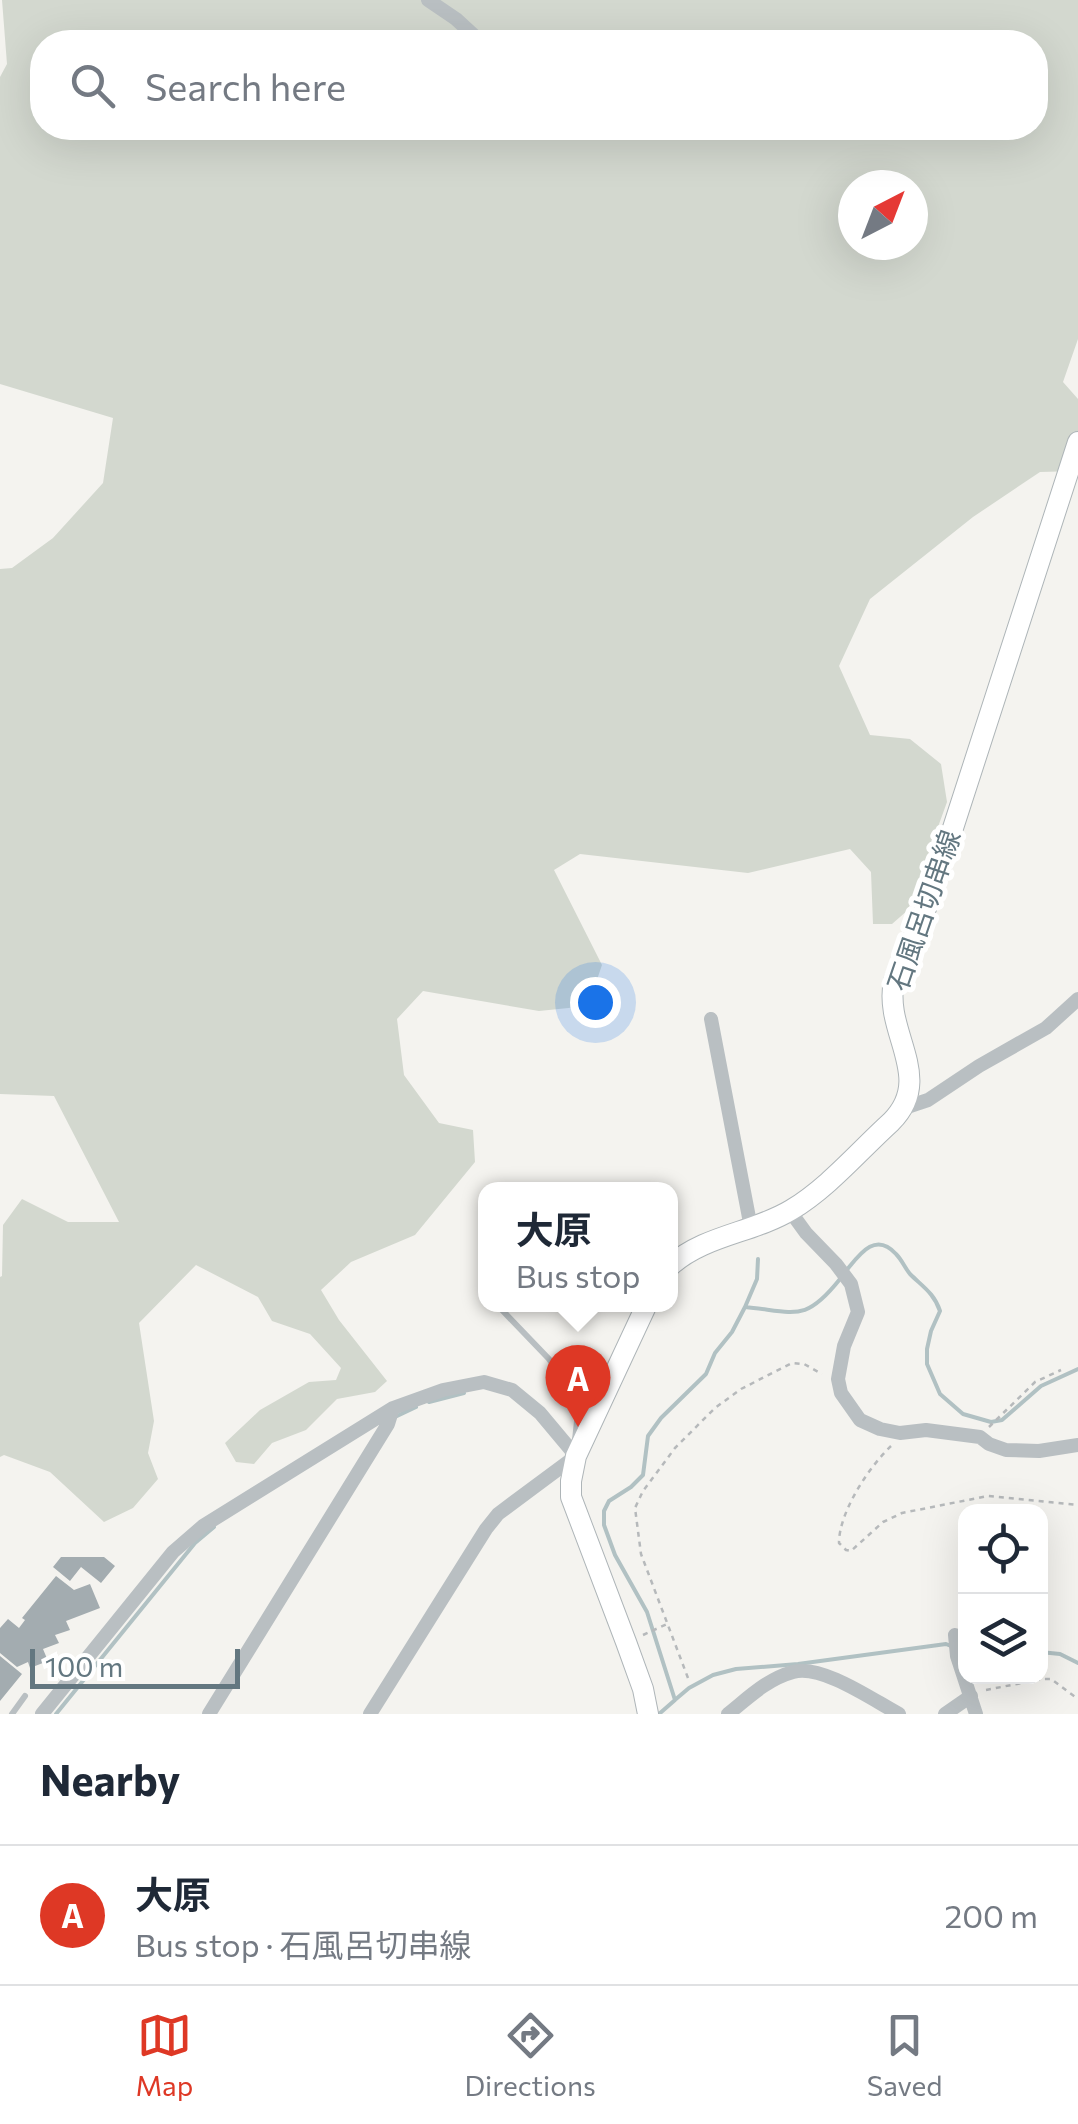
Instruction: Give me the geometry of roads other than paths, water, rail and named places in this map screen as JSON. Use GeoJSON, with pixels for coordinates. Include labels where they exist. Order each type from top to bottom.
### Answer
{"type":"FeatureCollection","features":[{"type":"Feature","properties":{"kind":"main road","name":"石風呂切串線"},"geometry":{"type":"LineString","coordinates":[[904,1108],[911,1085],[910,1070],[892,1010],[894,981],[930,899],[1078,442]]}},
{"type":"Feature","properties":{"kind":"main road"},"geometry":{"type":"LineString","coordinates":[[678,1260],[700,1246],[790,1211],[816,1192],[904,1108]]}},
{"type":"Feature","properties":{"kind":"main road"},"geometry":{"type":"LineString","coordinates":[[643,1312],[576,1456],[571,1497],[626,1642],[645,1711]]}},
{"type":"Feature","properties":{"kind":"street"},"geometry":{"type":"LineString","coordinates":[[428,0],[468,30]]}},
{"type":"Feature","properties":{"kind":"street"},"geometry":{"type":"LineString","coordinates":[[904,1108],[928,1100],[1046,1028],[1078,998]]}},
{"type":"Feature","properties":{"kind":"street"},"geometry":{"type":"LineString","coordinates":[[711,1019],[751,1228]]}},
{"type":"Feature","properties":{"kind":"street"},"geometry":{"type":"LineString","coordinates":[[790,1211],[851,1284],[858,1312],[844,1346],[838,1379],[841,1393],[860,1420],[900,1432],[926,1430],[980,1437],[1006,1450],[1040,1451],[1078,1445]]}},
{"type":"Feature","properties":{"kind":"street"},"geometry":{"type":"LineString","coordinates":[[42,1714],[173,1552],[203,1526],[393,1408],[443,1390],[484,1382],[512,1390],[540,1413],[576,1456],[498,1514],[486,1528],[370,1714]]}},
{"type":"Feature","properties":{"kind":"street"},"geometry":{"type":"LineString","coordinates":[[209,1714],[388,1424],[393,1408]]}},
{"type":"Feature","properties":{"kind":"street"},"geometry":{"type":"LineString","coordinates":[[955,1636],[957,1656],[976,1714]]}},
{"type":"Feature","properties":{"kind":"street"},"geometry":{"type":"LineString","coordinates":[[728,1714],[762,1686],[795,1671],[814,1671],[899,1714]]}},
{"type":"Feature","properties":{"kind":"street"},"geometry":{"type":"LineString","coordinates":[[945,1714],[972,1696]]}},
{"type":"Feature","properties":{"kind":"lane"},"geometry":{"type":"LineString","coordinates":[[504,1312],[549,1359],[578,1402],[576,1456]]}},
{"type":"Feature","properties":{"kind":"lane"},"geometry":{"type":"LineString","coordinates":[[12,1714],[24,1696]]}},
{"type":"Feature","properties":{"kind":"waterway"},"geometry":{"type":"LineString","coordinates":[[846,1271],[868,1248],[881,1245],[896,1254],[931,1295],[940,1311],[931,1331],[927,1364],[940,1394],[963,1414],[991,1422],[1002,1420],[1041,1386],[1078,1369]]}},
{"type":"Feature","properties":{"kind":"waterway"},"geometry":{"type":"LineString","coordinates":[[745,1307],[757,1279],[758,1259]]}},
{"type":"Feature","properties":{"kind":"waterway"},"geometry":{"type":"LineString","coordinates":[[659,1714],[675,1700],[647,1612],[615,1555],[604,1525],[604,1511],[609,1501],[643,1475],[648,1436],[706,1374],[745,1307],[788,1312],[808,1309],[840,1279]]}},
{"type":"Feature","properties":{"kind":"waterway"},"geometry":{"type":"LineString","coordinates":[[429,1402],[464,1393]]}},
{"type":"Feature","properties":{"kind":"waterway"},"geometry":{"type":"LineString","coordinates":[[397,1416],[416,1407]]}},
{"type":"Feature","properties":{"kind":"waterway"},"geometry":{"type":"LineString","coordinates":[[56,1714],[195,1543],[214,1527]]}},
{"type":"Feature","properties":{"kind":"waterway"},"geometry":{"type":"LineString","coordinates":[[676,1699],[713,1675],[736,1669],[951,1646]]}},
{"type":"Feature","properties":{"kind":"waterway"},"geometry":{"type":"LineString","coordinates":[[1048,1653],[1078,1663]]}},
{"type":"Feature","properties":{"kind":"place","name":"大原"},"geometry":{"type":"Point","coordinates":[578,1427]}}]}
